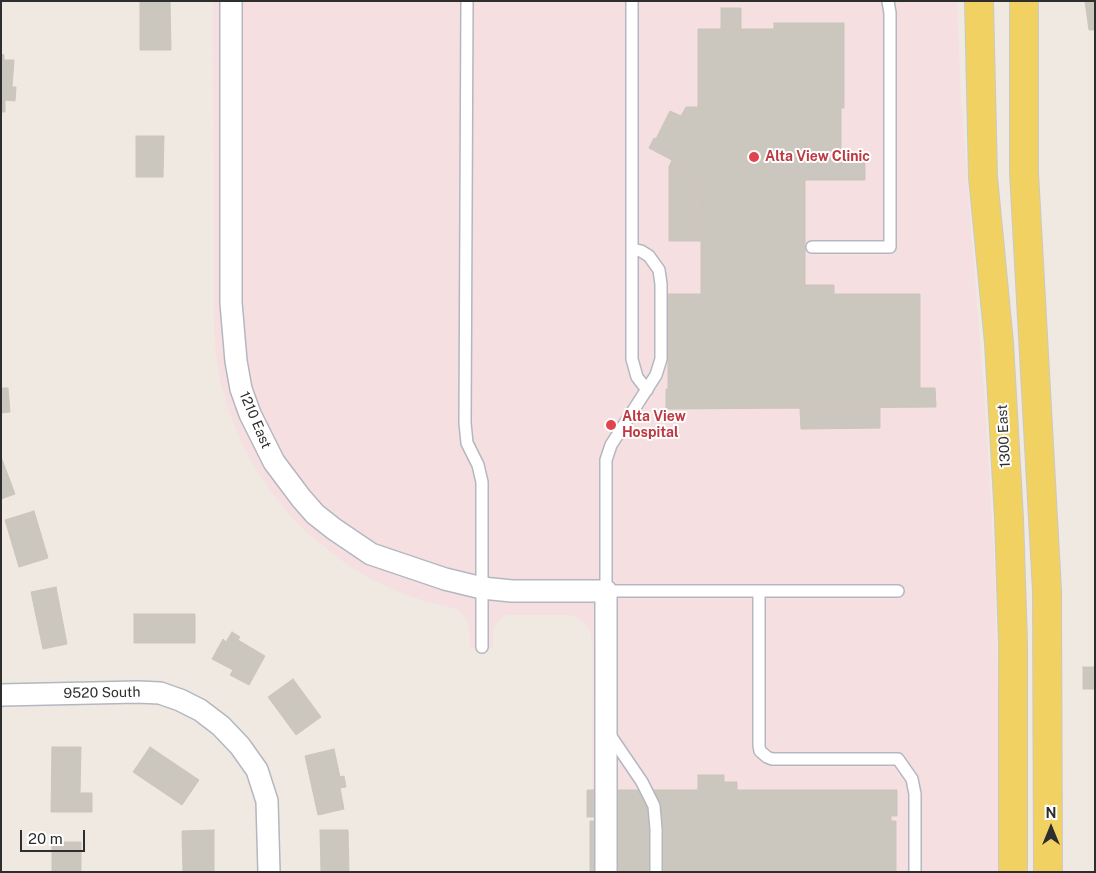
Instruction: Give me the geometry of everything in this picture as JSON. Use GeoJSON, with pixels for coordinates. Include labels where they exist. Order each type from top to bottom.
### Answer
{"type":"FeatureCollection","features":[{"type":"Feature","properties":{"kind":"main road","name":"1300 East"},"geometry":{"type":"LineString","coordinates":[[978,1],[983,177],[999,343],[1008,518],[1013,644],[1013,872]]}},
{"type":"Feature","properties":{"kind":"main road"},"geometry":{"type":"LineString","coordinates":[[1024,1],[1024,172],[1047,590],[1048,872]]}},
{"type":"Feature","properties":{"kind":"street","name":"1210 East"},"geometry":{"type":"LineString","coordinates":[[230,1],[231,303],[236,361],[250,414],[274,462],[287,481],[315,514],[371,554],[393,563],[444,579],[482,588],[606,591]]}},
{"type":"Feature","properties":{"kind":"street"},"geometry":{"type":"LineString","coordinates":[[606,591],[606,872]]}},
{"type":"Feature","properties":{"kind":"street","name":"9520 South"},"geometry":{"type":"LineString","coordinates":[[1,695],[160,693],[200,710],[221,726],[240,746],[257,770],[267,801],[269,872]]}},
{"type":"Feature","properties":{"kind":"lane"},"geometry":{"type":"LineString","coordinates":[[467,1],[465,423],[468,443],[478,465],[482,482],[482,647]]}},
{"type":"Feature","properties":{"kind":"lane"},"geometry":{"type":"LineString","coordinates":[[632,1],[632,359],[637,377],[647,390]]}},
{"type":"Feature","properties":{"kind":"lane"},"geometry":{"type":"LineString","coordinates":[[812,248],[890,247],[890,13],[888,1]]}},
{"type":"Feature","properties":{"kind":"lane"},"geometry":{"type":"LineString","coordinates":[[632,248],[649,256],[659,270],[661,277],[661,359],[656,375],[612,445],[606,460],[606,591],[898,591]]}},
{"type":"Feature","properties":{"kind":"lane"},"geometry":{"type":"LineString","coordinates":[[759,591],[760,751],[772,759],[898,759],[912,779],[915,794],[915,872]]}},
{"type":"Feature","properties":{"kind":"lane"},"geometry":{"type":"LineString","coordinates":[[606,729],[642,782],[654,806],[656,872]]}},
{"type":"Feature","properties":{"kind":"shaded area","name":"Alta View Hospital"},"geometry":{"type":"Polygon","coordinates":[[[213,1],[957,1],[961,98],[985,406],[994,554],[998,688],[998,872],[590,872],[590,821],[595,821],[595,817],[587,817],[587,790],[592,790],[593,646],[590,630],[586,624],[568,615],[508,615],[499,620],[495,626],[493,648],[470,648],[469,623],[461,612],[399,592],[373,580],[349,566],[305,531],[269,489],[253,465],[240,439],[229,412],[221,384],[214,326],[213,1]]]}},
{"type":"Feature","properties":{"kind":"building"},"geometry":{"type":"Polygon","coordinates":[[[140,1],[170,1],[171,50],[140,50],[140,1]]]}},
{"type":"Feature","properties":{"kind":"building"},"geometry":{"type":"Polygon","coordinates":[[[1085,1],[1095,1],[1095,30],[1089,30],[1085,1]]]}},
{"type":"Feature","properties":{"kind":"building"},"geometry":{"type":"Polygon","coordinates":[[[721,8],[741,8],[741,29],[721,29],[721,8]]]}},
{"type":"Feature","properties":{"kind":"building"},"geometry":{"type":"Polygon","coordinates":[[[774,23],[844,23],[844,108],[841,108],[841,154],[865,154],[865,180],[805,180],[805,285],[834,285],[834,294],[920,294],[920,388],[935,388],[936,407],[666,409],[666,389],[668,389],[668,294],[701,294],[701,231],[704,231],[703,196],[698,196],[698,181],[669,167],[672,160],[649,148],[654,138],[656,139],[670,111],[681,116],[686,107],[698,107],[698,29],[774,29],[774,23]]]}},
{"type":"Feature","properties":{"kind":"building"},"geometry":{"type":"Polygon","coordinates":[[[1,54],[4,55],[4,60],[14,60],[12,87],[16,87],[15,101],[5,100],[5,112],[1,112],[1,54]]]}},
{"type":"Feature","properties":{"kind":"building"},"geometry":{"type":"Polygon","coordinates":[[[136,136],[164,136],[163,177],[136,177],[136,136]]]}},
{"type":"Feature","properties":{"kind":"building"},"geometry":{"type":"Polygon","coordinates":[[[669,167],[698,181],[698,196],[703,196],[704,231],[701,231],[701,241],[669,241],[669,167]]]}},
{"type":"Feature","properties":{"kind":"building"},"geometry":{"type":"Polygon","coordinates":[[[1,388],[8,388],[10,412],[1,413],[1,388]]]}},
{"type":"Feature","properties":{"kind":"building"},"geometry":{"type":"Polygon","coordinates":[[[800,408],[880,408],[880,428],[801,429],[800,408]]]}},
{"type":"Feature","properties":{"kind":"building"},"geometry":{"type":"Polygon","coordinates":[[[1,457],[15,494],[1,499],[1,457]]]}},
{"type":"Feature","properties":{"kind":"building"},"geometry":{"type":"Polygon","coordinates":[[[34,511],[48,558],[19,567],[5,520],[34,511]]]}},
{"type":"Feature","properties":{"kind":"building"},"geometry":{"type":"Polygon","coordinates":[[[56,587],[67,644],[43,649],[31,592],[56,587]]]}},
{"type":"Feature","properties":{"kind":"building"},"geometry":{"type":"Polygon","coordinates":[[[134,614],[195,614],[195,643],[134,643],[134,614]]]}},
{"type":"Feature","properties":{"kind":"building"},"geometry":{"type":"Polygon","coordinates":[[[232,632],[240,637],[238,640],[265,656],[249,685],[230,675],[233,670],[212,659],[223,639],[226,642],[232,632]]]}},
{"type":"Feature","properties":{"kind":"building"},"geometry":{"type":"Polygon","coordinates":[[[1083,667],[1095,667],[1095,689],[1083,689],[1083,667]]]}},
{"type":"Feature","properties":{"kind":"building"},"geometry":{"type":"Polygon","coordinates":[[[293,679],[321,717],[296,735],[268,697],[293,679]]]}},
{"type":"Feature","properties":{"kind":"building"},"geometry":{"type":"Polygon","coordinates":[[[52,747],[81,747],[80,793],[92,793],[92,812],[51,812],[52,747]]]}},
{"type":"Feature","properties":{"kind":"building"},"geometry":{"type":"Polygon","coordinates":[[[150,747],[199,780],[182,805],[133,772],[150,747]]]}},
{"type":"Feature","properties":{"kind":"building"},"geometry":{"type":"Polygon","coordinates":[[[334,749],[340,777],[344,776],[346,787],[340,788],[344,809],[318,815],[305,756],[334,749]]]}},
{"type":"Feature","properties":{"kind":"building"},"geometry":{"type":"Polygon","coordinates":[[[698,775],[724,775],[724,782],[737,782],[737,790],[897,790],[897,816],[891,816],[891,821],[896,821],[896,872],[590,872],[590,821],[595,821],[595,817],[587,817],[587,790],[698,790],[698,775]]]}},
{"type":"Feature","properties":{"kind":"building"},"geometry":{"type":"Polygon","coordinates":[[[214,830],[214,872],[183,872],[182,831],[214,830]]]}},
{"type":"Feature","properties":{"kind":"building"},"geometry":{"type":"Polygon","coordinates":[[[320,830],[348,830],[349,872],[321,872],[320,830]]]}},
{"type":"Feature","properties":{"kind":"building"},"geometry":{"type":"Polygon","coordinates":[[[52,842],[81,842],[81,872],[52,872],[52,842]]]}},
{"type":"Feature","properties":{"kind":"place","name":"Alta View Clinic"},"geometry":{"type":"Point","coordinates":[754,157]}},
{"type":"Feature","properties":{"kind":"place","name":"Alta View Hospital"},"geometry":{"type":"Point","coordinates":[611,425]}}]}
